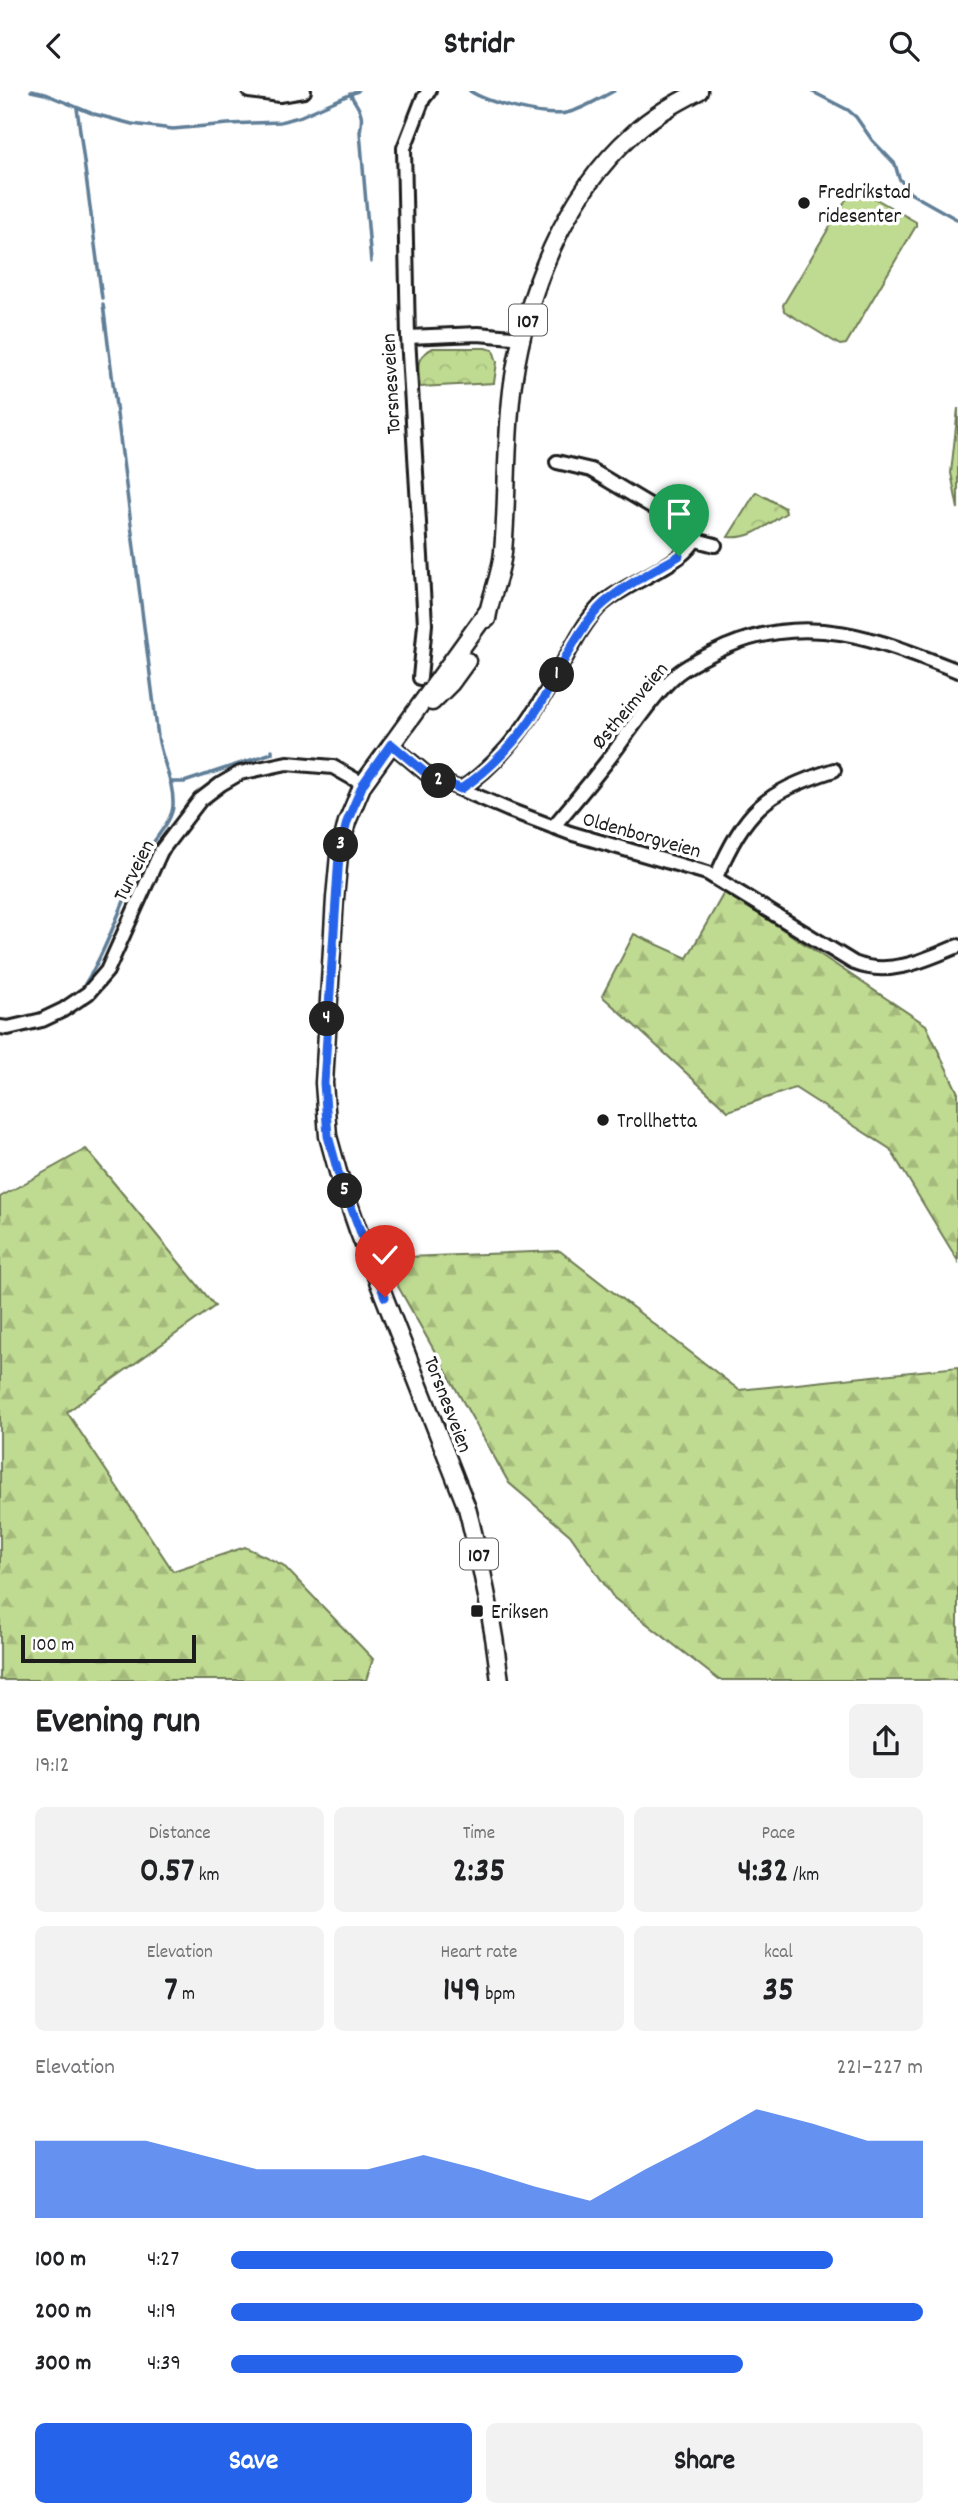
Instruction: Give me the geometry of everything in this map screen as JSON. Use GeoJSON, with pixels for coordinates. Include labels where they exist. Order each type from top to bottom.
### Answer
{"type":"FeatureCollection","features":[{"type":"Feature","properties":{"kind":"main road","name":"Torsnesveien"},"geometry":{"type":"LineString","coordinates":[[500,1681],[494,1626],[467,1508],[358,1230],[328,1136],[324,1083],[339,855],[347,822],[363,784],[391,744],[451,683],[486,628],[503,554],[512,395],[535,295],[562,229],[583,192],[633,133],[667,108],[699,91]]}},
{"type":"Feature","properties":{"kind":"street"},"geometry":{"type":"LineString","coordinates":[[249,91],[280,95],[304,91]]}},
{"type":"Feature","properties":{"kind":"street","name":"Torsnesveien"},"geometry":{"type":"LineString","coordinates":[[420,678],[425,624],[408,337],[404,148],[423,99],[429,91]]}},
{"type":"Feature","properties":{"kind":"street"},"geometry":{"type":"LineString","coordinates":[[408,337],[478,334],[523,338]]}},
{"type":"Feature","properties":{"kind":"street"},"geometry":{"type":"LineString","coordinates":[[461,789],[480,777],[537,710],[580,632],[600,607],[687,551],[692,539],[688,527],[591,470],[557,462]]}},
{"type":"Feature","properties":{"kind":"street"},"geometry":{"type":"LineString","coordinates":[[692,539],[715,545]]}},
{"type":"Feature","properties":{"kind":"street","name":"Østheimveien"},"geometry":{"type":"LineString","coordinates":[[553,827],[677,675],[706,656],[736,643],[779,631],[825,630],[891,645],[958,671]]}},
{"type":"Feature","properties":{"kind":"street","name":"Oldenborgveien"},"geometry":{"type":"LineString","coordinates":[[391,744],[428,775],[553,827],[716,877],[854,963],[879,970],[917,962],[958,946]]}},
{"type":"Feature","properties":{"kind":"street","name":"Turveien"},"geometry":{"type":"LineString","coordinates":[[0,1027],[8,1028],[42,1020],[88,993],[107,971],[161,851],[200,800],[221,784],[240,773],[287,763],[333,767],[363,784]]}},
{"type":"Feature","properties":{"kind":"street"},"geometry":{"type":"LineString","coordinates":[[716,877],[743,823],[770,798],[799,781],[834,770]]}},
{"type":"Feature","properties":{"kind":"green space"},"geometry":{"type":"Polygon","coordinates":[[[859,189],[916,222],[916,226],[846,344],[840,345],[784,311],[783,305],[851,191],[859,189]]]}},
{"type":"Feature","properties":{"kind":"green space"},"geometry":{"type":"Polygon","coordinates":[[[433,348],[493,350],[497,362],[494,383],[420,387],[420,359],[433,348]]]}},
{"type":"Feature","properties":{"kind":"green space"},"geometry":{"type":"Polygon","coordinates":[[[958,408],[958,509],[951,473],[958,408]]]}},
{"type":"Feature","properties":{"kind":"green space"},"geometry":{"type":"Polygon","coordinates":[[[756,492],[785,508],[786,513],[752,534],[728,537],[756,492]]]}},
{"type":"Feature","properties":{"kind":"green space"},"geometry":{"type":"Polygon","coordinates":[[[725,891],[926,1025],[958,1093],[958,1261],[890,1149],[795,1088],[728,1111],[602,996],[634,934],[687,958],[725,891]]]}},
{"type":"Feature","properties":{"kind":"green space"},"geometry":{"type":"Polygon","coordinates":[[[86,1149],[215,1306],[67,1412],[173,1571],[245,1547],[283,1565],[373,1659],[366,1680],[0,1680],[0,1197],[86,1149]]]}},
{"type":"Feature","properties":{"kind":"green space"},"geometry":{"type":"Polygon","coordinates":[[[560,1251],[739,1390],[958,1367],[958,1680],[719,1680],[614,1598],[570,1535],[509,1483],[382,1258],[560,1251]]]}},
{"type":"Feature","properties":{"kind":"waterway"},"geometry":{"type":"LineString","coordinates":[[31,91],[91,113]]}},
{"type":"Feature","properties":{"kind":"waterway"},"geometry":{"type":"LineString","coordinates":[[94,114],[132,124],[173,129],[280,122],[299,117],[358,91]]}},
{"type":"Feature","properties":{"kind":"waterway"},"geometry":{"type":"LineString","coordinates":[[470,91],[519,109],[560,114],[581,108],[614,91]]}},
{"type":"Feature","properties":{"kind":"waterway"},"geometry":{"type":"LineString","coordinates":[[811,91],[856,117],[872,140],[895,164],[899,178],[910,193],[958,220]]}},
{"type":"Feature","properties":{"kind":"waterway"},"geometry":{"type":"LineString","coordinates":[[350,94],[359,108],[362,120],[360,132],[371,262]]}},
{"type":"Feature","properties":{"kind":"waterway"},"geometry":{"type":"LineString","coordinates":[[77,108],[102,298]]}},
{"type":"Feature","properties":{"kind":"waterway"},"geometry":{"type":"LineString","coordinates":[[85,984],[103,951],[141,864],[168,821],[173,805],[172,788],[158,737],[103,304]]}},
{"type":"Feature","properties":{"kind":"waterway"},"geometry":{"type":"LineString","coordinates":[[172,782],[184,782],[272,753],[272,750]]}},
{"type":"Feature","properties":{"kind":"place","name":"Fredrikstad ridesenter"},"geometry":{"type":"Point","coordinates":[804,203]}},
{"type":"Feature","properties":{"kind":"place","name":"Trollhetta"},"geometry":{"type":"Point","coordinates":[603,1120]}},
{"type":"Feature","properties":{"kind":"place","name":"Eriksen"},"geometry":{"type":"Point","coordinates":[477,1611]}},
{"type":"Feature","properties":{"kind":"route"},"geometry":{"type":"LineString","coordinates":[[385,1297],[338,1172],[328,1136],[324,1083],[339,855],[353,804],[363,784],[391,744],[439,781],[461,789],[480,777],[537,710],[580,632],[600,607],[642,577],[679,556]]}}]}
